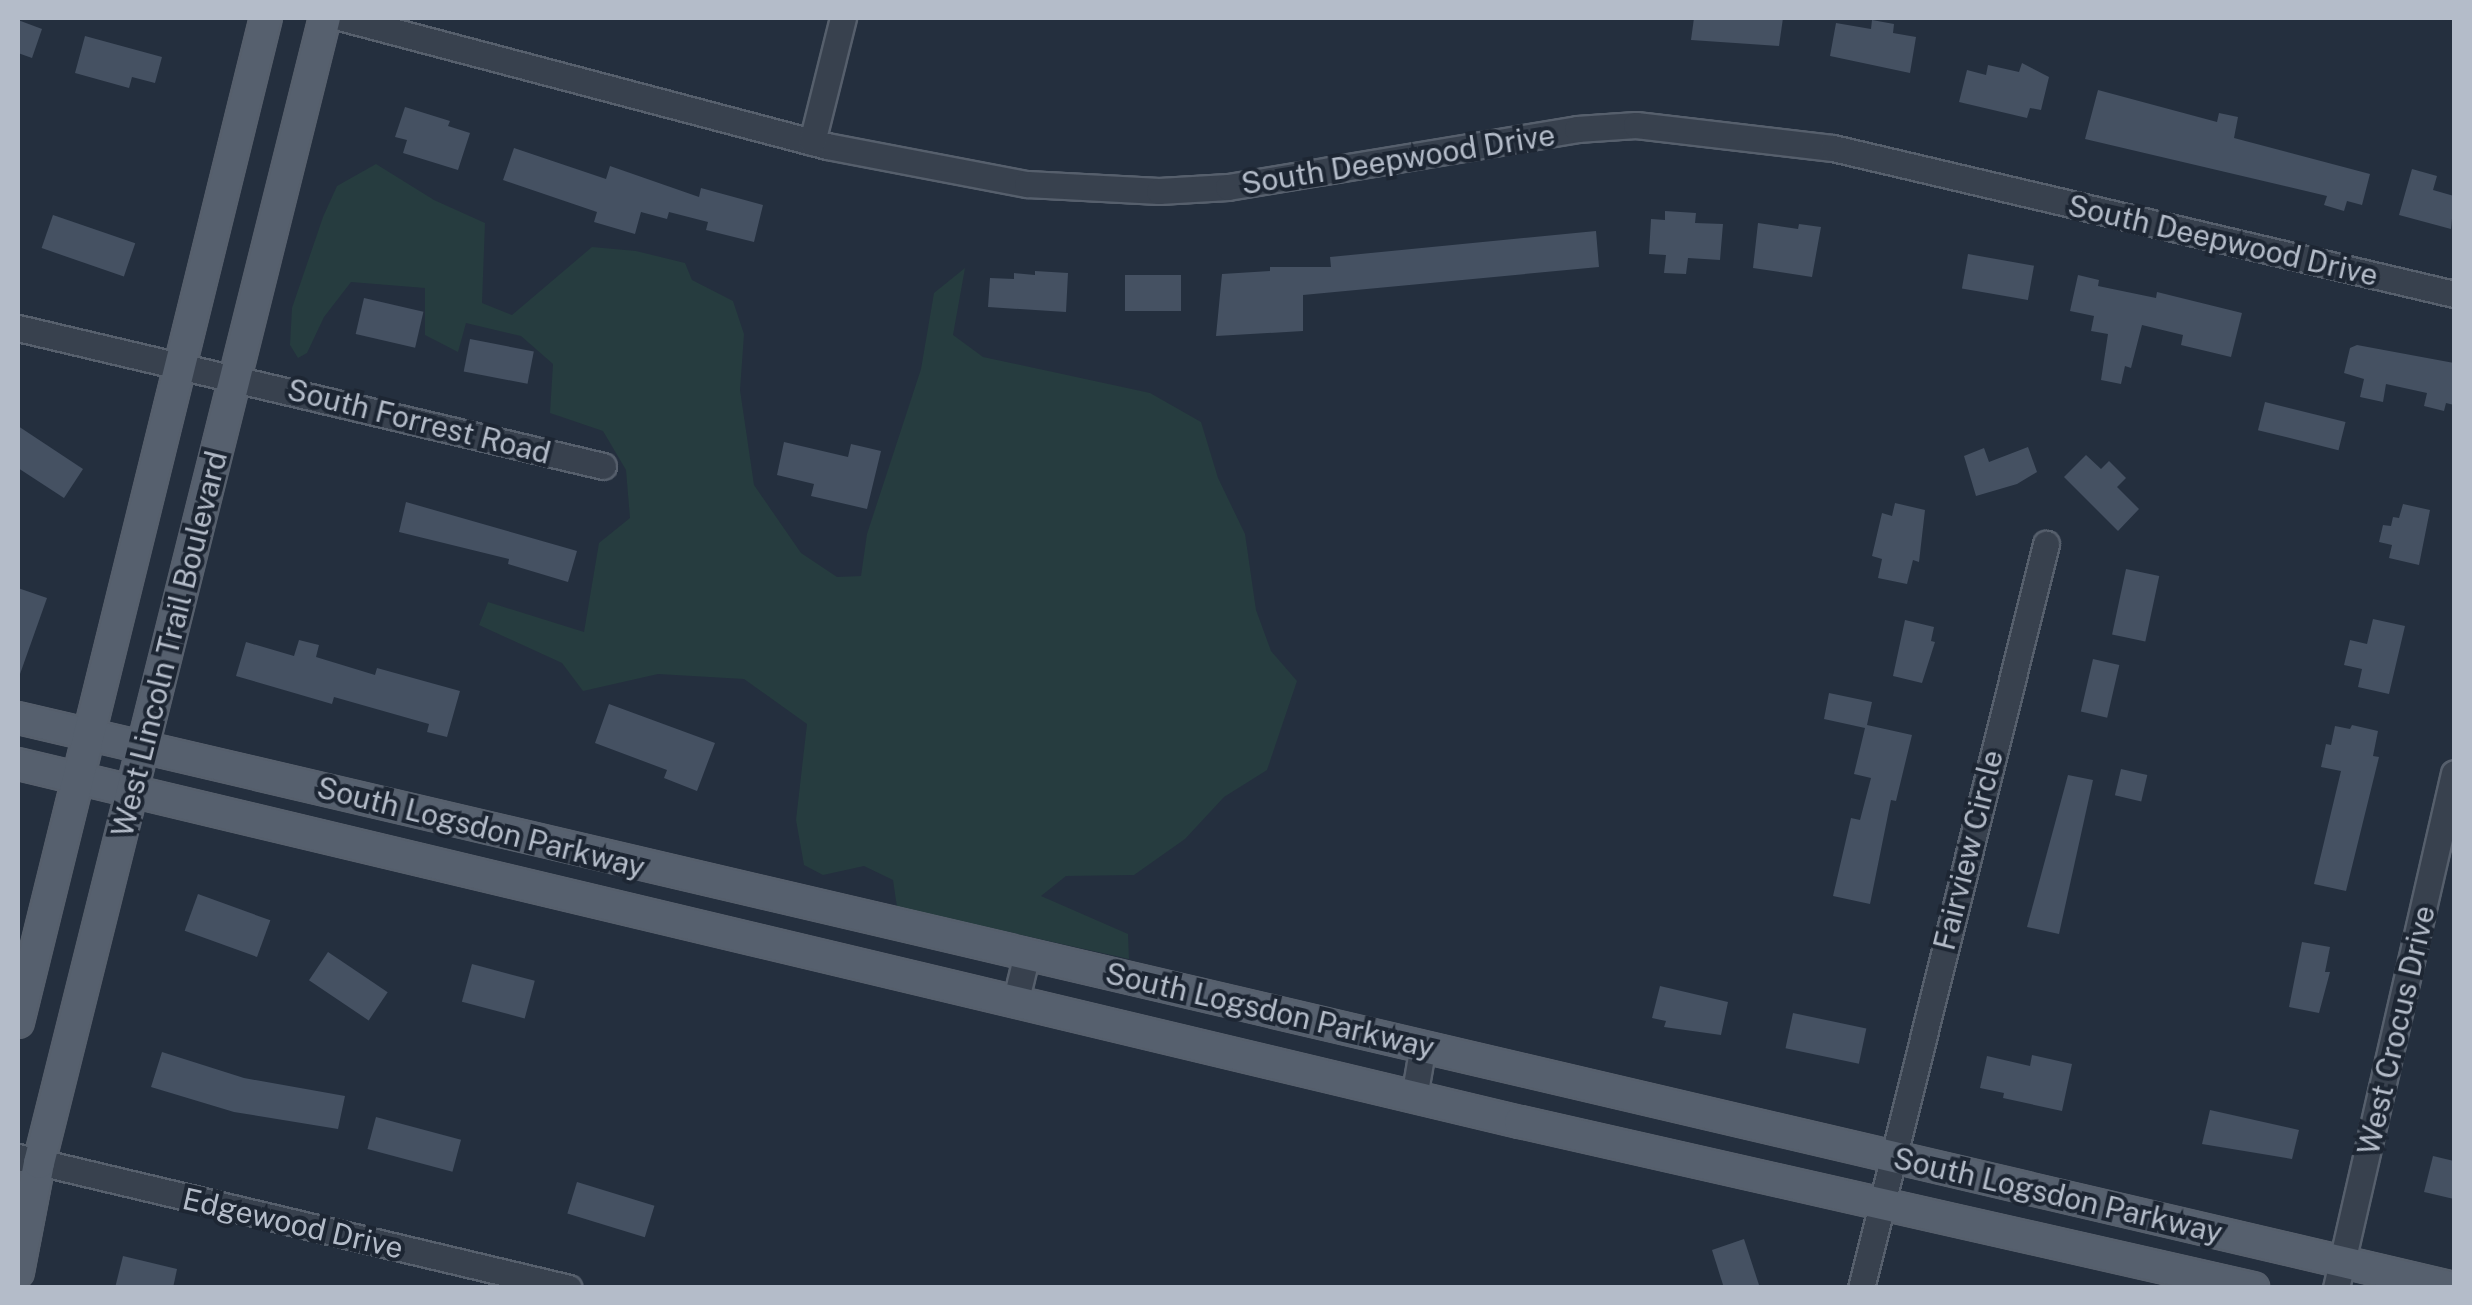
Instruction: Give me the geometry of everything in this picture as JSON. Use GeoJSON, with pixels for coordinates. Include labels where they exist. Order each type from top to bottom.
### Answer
{"type":"FeatureCollection","features":[{"type":"Feature","properties":{"kind":"main road","name":"West Lincoln Trail Boulevard"},"geometry":{"type":"LineString","coordinates":[[18,1022],[86,731],[266,18]]}},
{"type":"Feature","properties":{"kind":"main road","name":"West Lincoln Trail Boulevard"},"geometry":{"type":"LineString","coordinates":[[18,1272],[28,1160],[133,789],[325,18]]}},
{"type":"Feature","properties":{"kind":"main road","name":"South Logsdon Parkway"},"geometry":{"type":"LineString","coordinates":[[18,718],[1891,1156],[2340,1275],[2454,1288]]}},
{"type":"Feature","properties":{"kind":"main road","name":"South Logsdon Parkway"},"geometry":{"type":"LineString","coordinates":[[18,764],[1414,1097],[2253,1288]]}},
{"type":"Feature","properties":{"kind":"street","name":"South Deepwood Drive"},"geometry":{"type":"LineString","coordinates":[[343,18],[812,142],[1027,184],[1159,191],[1245,184],[1577,129],[1636,125],[1833,148],[2454,294]]}},
{"type":"Feature","properties":{"kind":"street"},"geometry":{"type":"LineString","coordinates":[[812,142],[844,18]]}},
{"type":"Feature","properties":{"kind":"street","name":"South Forrest Road"},"geometry":{"type":"LineString","coordinates":[[18,328],[603,466]]}},
{"type":"Feature","properties":{"kind":"street","name":"Fairview Circle"},"geometry":{"type":"LineString","coordinates":[[1861,1288],[2046,544]]}},
{"type":"Feature","properties":{"kind":"street","name":"West Crocus Drive"},"geometry":{"type":"LineString","coordinates":[[2340,1275],[2454,772]]}},
{"type":"Feature","properties":{"kind":"street"},"geometry":{"type":"LineString","coordinates":[[1016,999],[1027,954]]}},
{"type":"Feature","properties":{"kind":"street"},"geometry":{"type":"LineString","coordinates":[[1414,1097],[1424,1045]]}},
{"type":"Feature","properties":{"kind":"street","name":"Edgewood Drive"},"geometry":{"type":"LineString","coordinates":[[28,1160],[569,1288]]}},
{"type":"Feature","properties":{"kind":"green space"},"geometry":{"type":"Polygon","coordinates":[[[376,164],[434,200],[485,223],[482,303],[512,315],[592,247],[636,251],[685,263],[692,280],[733,301],[744,334],[740,390],[754,485],[801,553],[837,577],[861,576],[867,534],[921,369],[934,293],[965,268],[953,335],[983,357],[1150,393],[1201,422],[1218,478],[1245,534],[1256,610],[1271,651],[1297,681],[1267,770],[1224,797],[1185,839],[1134,875],[1066,876],[1041,896],[1128,934],[1129,959],[897,907],[893,880],[864,866],[823,875],[804,865],[796,820],[807,724],[744,679],[658,674],[583,691],[562,663],[479,625],[488,602],[584,632],[599,543],[630,518],[626,470],[603,431],[550,413],[553,364],[521,336],[466,323],[458,352],[425,335],[425,288],[351,282],[324,317],[307,353],[298,358],[290,345],[292,308],[323,217],[337,186],[376,164]]]}},
{"type":"Feature","properties":{"kind":"building"},"geometry":{"type":"Polygon","coordinates":[[[1694,18],[1783,18],[1779,46],[1691,40],[1694,18]]]}},
{"type":"Feature","properties":{"kind":"building"},"geometry":{"type":"Polygon","coordinates":[[[18,20],[42,29],[32,58],[18,53],[18,20]]]}},
{"type":"Feature","properties":{"kind":"building"},"geometry":{"type":"Polygon","coordinates":[[[1872,20],[1894,24],[1893,33],[1916,37],[1910,73],[1830,56],[1836,23],[1871,29],[1872,20]]]}},
{"type":"Feature","properties":{"kind":"building"},"geometry":{"type":"Polygon","coordinates":[[[85,36],[162,57],[155,83],[132,77],[129,88],[75,73],[85,36]]]}},
{"type":"Feature","properties":{"kind":"building"},"geometry":{"type":"Polygon","coordinates":[[[2022,63],[2049,77],[2041,110],[2030,108],[2027,118],[1959,102],[1967,70],[1986,75],[1988,65],[2019,72],[2022,63]]]}},
{"type":"Feature","properties":{"kind":"building"},"geometry":{"type":"Polygon","coordinates":[[[2098,90],[2217,122],[2219,113],[2238,117],[2234,138],[2370,174],[2362,205],[2347,201],[2344,211],[2324,205],[2327,196],[2085,139],[2098,90]]]}},
{"type":"Feature","properties":{"kind":"building"},"geometry":{"type":"Polygon","coordinates":[[[405,107],[450,121],[448,126],[470,133],[458,170],[403,153],[407,140],[395,137],[405,107]]]}},
{"type":"Feature","properties":{"kind":"building"},"geometry":{"type":"Polygon","coordinates":[[[514,148],[606,179],[610,166],[699,197],[701,188],[763,205],[754,242],[706,230],[708,222],[669,212],[667,219],[641,212],[635,234],[594,222],[597,212],[503,180],[514,148]]]}},
{"type":"Feature","properties":{"kind":"building"},"geometry":{"type":"Polygon","coordinates":[[[2412,169],[2437,176],[2433,190],[2454,196],[2451,229],[2399,215],[2412,169]]]}},
{"type":"Feature","properties":{"kind":"building"},"geometry":{"type":"Polygon","coordinates":[[[1665,211],[1696,213],[1695,223],[1723,224],[1720,260],[1688,258],[1686,274],[1664,273],[1666,255],[1649,254],[1651,219],[1665,220],[1665,211]]]}},
{"type":"Feature","properties":{"kind":"building"},"geometry":{"type":"Polygon","coordinates":[[[53,215],[135,243],[124,276],[42,248],[53,215]]]}},
{"type":"Feature","properties":{"kind":"building"},"geometry":{"type":"Polygon","coordinates":[[[1758,223],[1798,229],[1799,224],[1821,227],[1812,277],[1753,268],[1758,223]]]}},
{"type":"Feature","properties":{"kind":"building"},"geometry":{"type":"Polygon","coordinates":[[[1596,231],[1599,267],[1303,295],[1303,331],[1216,336],[1222,274],[1270,271],[1270,267],[1331,267],[1330,257],[1596,231]]]}},
{"type":"Feature","properties":{"kind":"building"},"geometry":{"type":"Polygon","coordinates":[[[1968,254],[2034,266],[2028,300],[1962,288],[1968,254]]]}},
{"type":"Feature","properties":{"kind":"building"},"geometry":{"type":"Polygon","coordinates":[[[1035,271],[1068,273],[1066,312],[988,307],[990,278],[1014,279],[1014,273],[1035,275],[1035,271]]]}},
{"type":"Feature","properties":{"kind":"building"},"geometry":{"type":"Polygon","coordinates":[[[1125,275],[1181,275],[1181,311],[1125,311],[1125,275]]]}},
{"type":"Feature","properties":{"kind":"building"},"geometry":{"type":"Polygon","coordinates":[[[2078,275],[2099,280],[2098,286],[2156,298],[2157,292],[2242,313],[2231,357],[2181,345],[2183,335],[2142,325],[2131,368],[2125,366],[2121,384],[2101,380],[2108,334],[2091,331],[2094,316],[2070,311],[2078,275]]]}},
{"type":"Feature","properties":{"kind":"building"},"geometry":{"type":"Polygon","coordinates":[[[364,298],[423,312],[415,348],[356,334],[364,298]]]}},
{"type":"Feature","properties":{"kind":"building"},"geometry":{"type":"Polygon","coordinates":[[[470,339],[534,351],[528,384],[464,371],[470,339]]]}},
{"type":"Feature","properties":{"kind":"building"},"geometry":{"type":"Polygon","coordinates":[[[2357,345],[2454,363],[2454,405],[2446,403],[2444,411],[2424,406],[2427,393],[2386,384],[2383,402],[2360,397],[2364,379],[2344,373],[2350,348],[2357,345]]]}},
{"type":"Feature","properties":{"kind":"building"},"geometry":{"type":"Polygon","coordinates":[[[2265,402],[2346,422],[2339,450],[2258,430],[2265,402]]]}},
{"type":"Feature","properties":{"kind":"building"},"geometry":{"type":"Polygon","coordinates":[[[18,426],[83,469],[64,498],[18,468],[18,426]]]}},
{"type":"Feature","properties":{"kind":"building"},"geometry":{"type":"Polygon","coordinates":[[[784,442],[848,457],[851,444],[881,451],[867,509],[811,496],[814,484],[777,475],[784,442]]]}},
{"type":"Feature","properties":{"kind":"building"},"geometry":{"type":"Polygon","coordinates":[[[2028,447],[2037,472],[2017,484],[1976,496],[1964,456],[1984,448],[1989,462],[2028,447]]]}},
{"type":"Feature","properties":{"kind":"building"},"geometry":{"type":"Polygon","coordinates":[[[2086,455],[2101,469],[2109,461],[2126,478],[2117,487],[2139,509],[2118,531],[2064,477],[2086,455]]]}},
{"type":"Feature","properties":{"kind":"building"},"geometry":{"type":"Polygon","coordinates":[[[406,502],[577,551],[568,582],[508,564],[509,559],[399,532],[406,502]]]}},
{"type":"Feature","properties":{"kind":"building"},"geometry":{"type":"Polygon","coordinates":[[[1895,503],[1925,510],[1919,562],[1913,560],[1907,584],[1878,578],[1882,559],[1872,556],[1882,513],[1892,516],[1895,503]]]}},
{"type":"Feature","properties":{"kind":"building"},"geometry":{"type":"Polygon","coordinates":[[[2403,504],[2430,510],[2419,565],[2389,558],[2392,545],[2379,542],[2383,525],[2391,526],[2393,517],[2399,518],[2403,504]]]}},
{"type":"Feature","properties":{"kind":"building"},"geometry":{"type":"Polygon","coordinates":[[[2126,569],[2159,576],[2145,642],[2112,635],[2126,569]]]}},
{"type":"Feature","properties":{"kind":"building"},"geometry":{"type":"Polygon","coordinates":[[[18,588],[47,598],[20,674],[18,674],[18,588]]]}},
{"type":"Feature","properties":{"kind":"building"},"geometry":{"type":"Polygon","coordinates":[[[2373,619],[2405,626],[2389,694],[2358,687],[2362,669],[2344,665],[2350,640],[2367,644],[2373,619]]]}},
{"type":"Feature","properties":{"kind":"building"},"geometry":{"type":"Polygon","coordinates":[[[1905,620],[1934,627],[1931,641],[1935,642],[1922,683],[1893,676],[1905,620]]]}},
{"type":"Feature","properties":{"kind":"building"},"geometry":{"type":"Polygon","coordinates":[[[299,640],[319,645],[316,657],[375,675],[377,668],[460,691],[447,737],[427,732],[429,724],[334,697],[332,704],[236,676],[246,642],[294,656],[299,640]]]}},
{"type":"Feature","properties":{"kind":"building"},"geometry":{"type":"Polygon","coordinates":[[[2093,659],[2119,665],[2107,718],[2081,712],[2093,659]]]}},
{"type":"Feature","properties":{"kind":"building"},"geometry":{"type":"Polygon","coordinates":[[[1829,693],[1872,702],[1867,725],[1912,735],[1896,801],[1891,800],[1870,904],[1833,896],[1851,818],[1860,820],[1871,778],[1854,774],[1865,728],[1824,719],[1829,693]]]}},
{"type":"Feature","properties":{"kind":"building"},"geometry":{"type":"Polygon","coordinates":[[[609,704],[715,743],[697,791],[664,778],[667,770],[595,743],[609,704]]]}},
{"type":"Feature","properties":{"kind":"building"},"geometry":{"type":"Polygon","coordinates":[[[2352,725],[2378,731],[2373,756],[2379,757],[2346,891],[2314,884],[2341,771],[2321,767],[2326,744],[2331,745],[2335,726],[2350,729],[2352,725]]]}},
{"type":"Feature","properties":{"kind":"building"},"geometry":{"type":"Polygon","coordinates":[[[2121,769],[2147,775],[2141,801],[2115,795],[2121,769]]]}},
{"type":"Feature","properties":{"kind":"building"},"geometry":{"type":"Polygon","coordinates":[[[2068,775],[2093,780],[2059,934],[2027,927],[2068,775]]]}},
{"type":"Feature","properties":{"kind":"building"},"geometry":{"type":"Polygon","coordinates":[[[198,894],[270,920],[257,957],[185,931],[198,894]]]}},
{"type":"Feature","properties":{"kind":"building"},"geometry":{"type":"Polygon","coordinates":[[[2302,942],[2330,947],[2325,972],[2330,972],[2319,1013],[2289,1007],[2302,942]]]}},
{"type":"Feature","properties":{"kind":"building"},"geometry":{"type":"Polygon","coordinates":[[[328,952],[388,992],[369,1020],[309,980],[328,952]]]}},
{"type":"Feature","properties":{"kind":"building"},"geometry":{"type":"Polygon","coordinates":[[[472,964],[535,981],[525,1018],[462,1002],[472,964]]]}},
{"type":"Feature","properties":{"kind":"building"},"geometry":{"type":"Polygon","coordinates":[[[1660,986],[1728,1002],[1721,1035],[1664,1027],[1666,1021],[1652,1018],[1660,986]]]}},
{"type":"Feature","properties":{"kind":"building"},"geometry":{"type":"Polygon","coordinates":[[[1793,1013],[1866,1029],[1859,1064],[1786,1048],[1793,1013]]]}},
{"type":"Feature","properties":{"kind":"building"},"geometry":{"type":"Polygon","coordinates":[[[162,1052],[244,1078],[345,1096],[338,1129],[234,1112],[151,1087],[162,1052]]]}},
{"type":"Feature","properties":{"kind":"building"},"geometry":{"type":"Polygon","coordinates":[[[2032,1055],[2072,1064],[2062,1111],[2003,1098],[2004,1093],[1980,1088],[1987,1056],[2030,1066],[2032,1055]]]}},
{"type":"Feature","properties":{"kind":"building"},"geometry":{"type":"Polygon","coordinates":[[[2210,1110],[2299,1130],[2292,1159],[2202,1144],[2210,1110]]]}},
{"type":"Feature","properties":{"kind":"building"},"geometry":{"type":"Polygon","coordinates":[[[376,1117],[461,1140],[452,1172],[367,1149],[376,1117]]]}},
{"type":"Feature","properties":{"kind":"building"},"geometry":{"type":"Polygon","coordinates":[[[2433,1156],[2454,1161],[2454,1199],[2424,1192],[2433,1156]]]}},
{"type":"Feature","properties":{"kind":"building"},"geometry":{"type":"Polygon","coordinates":[[[577,1182],[654,1206],[645,1237],[567,1214],[577,1182]]]}},
{"type":"Feature","properties":{"kind":"building"},"geometry":{"type":"Polygon","coordinates":[[[1744,1239],[1760,1288],[1724,1288],[1712,1250],[1744,1239]]]}},
{"type":"Feature","properties":{"kind":"building"},"geometry":{"type":"Polygon","coordinates":[[[123,1256],[177,1269],[173,1288],[115,1288],[123,1256]]]}}]}
